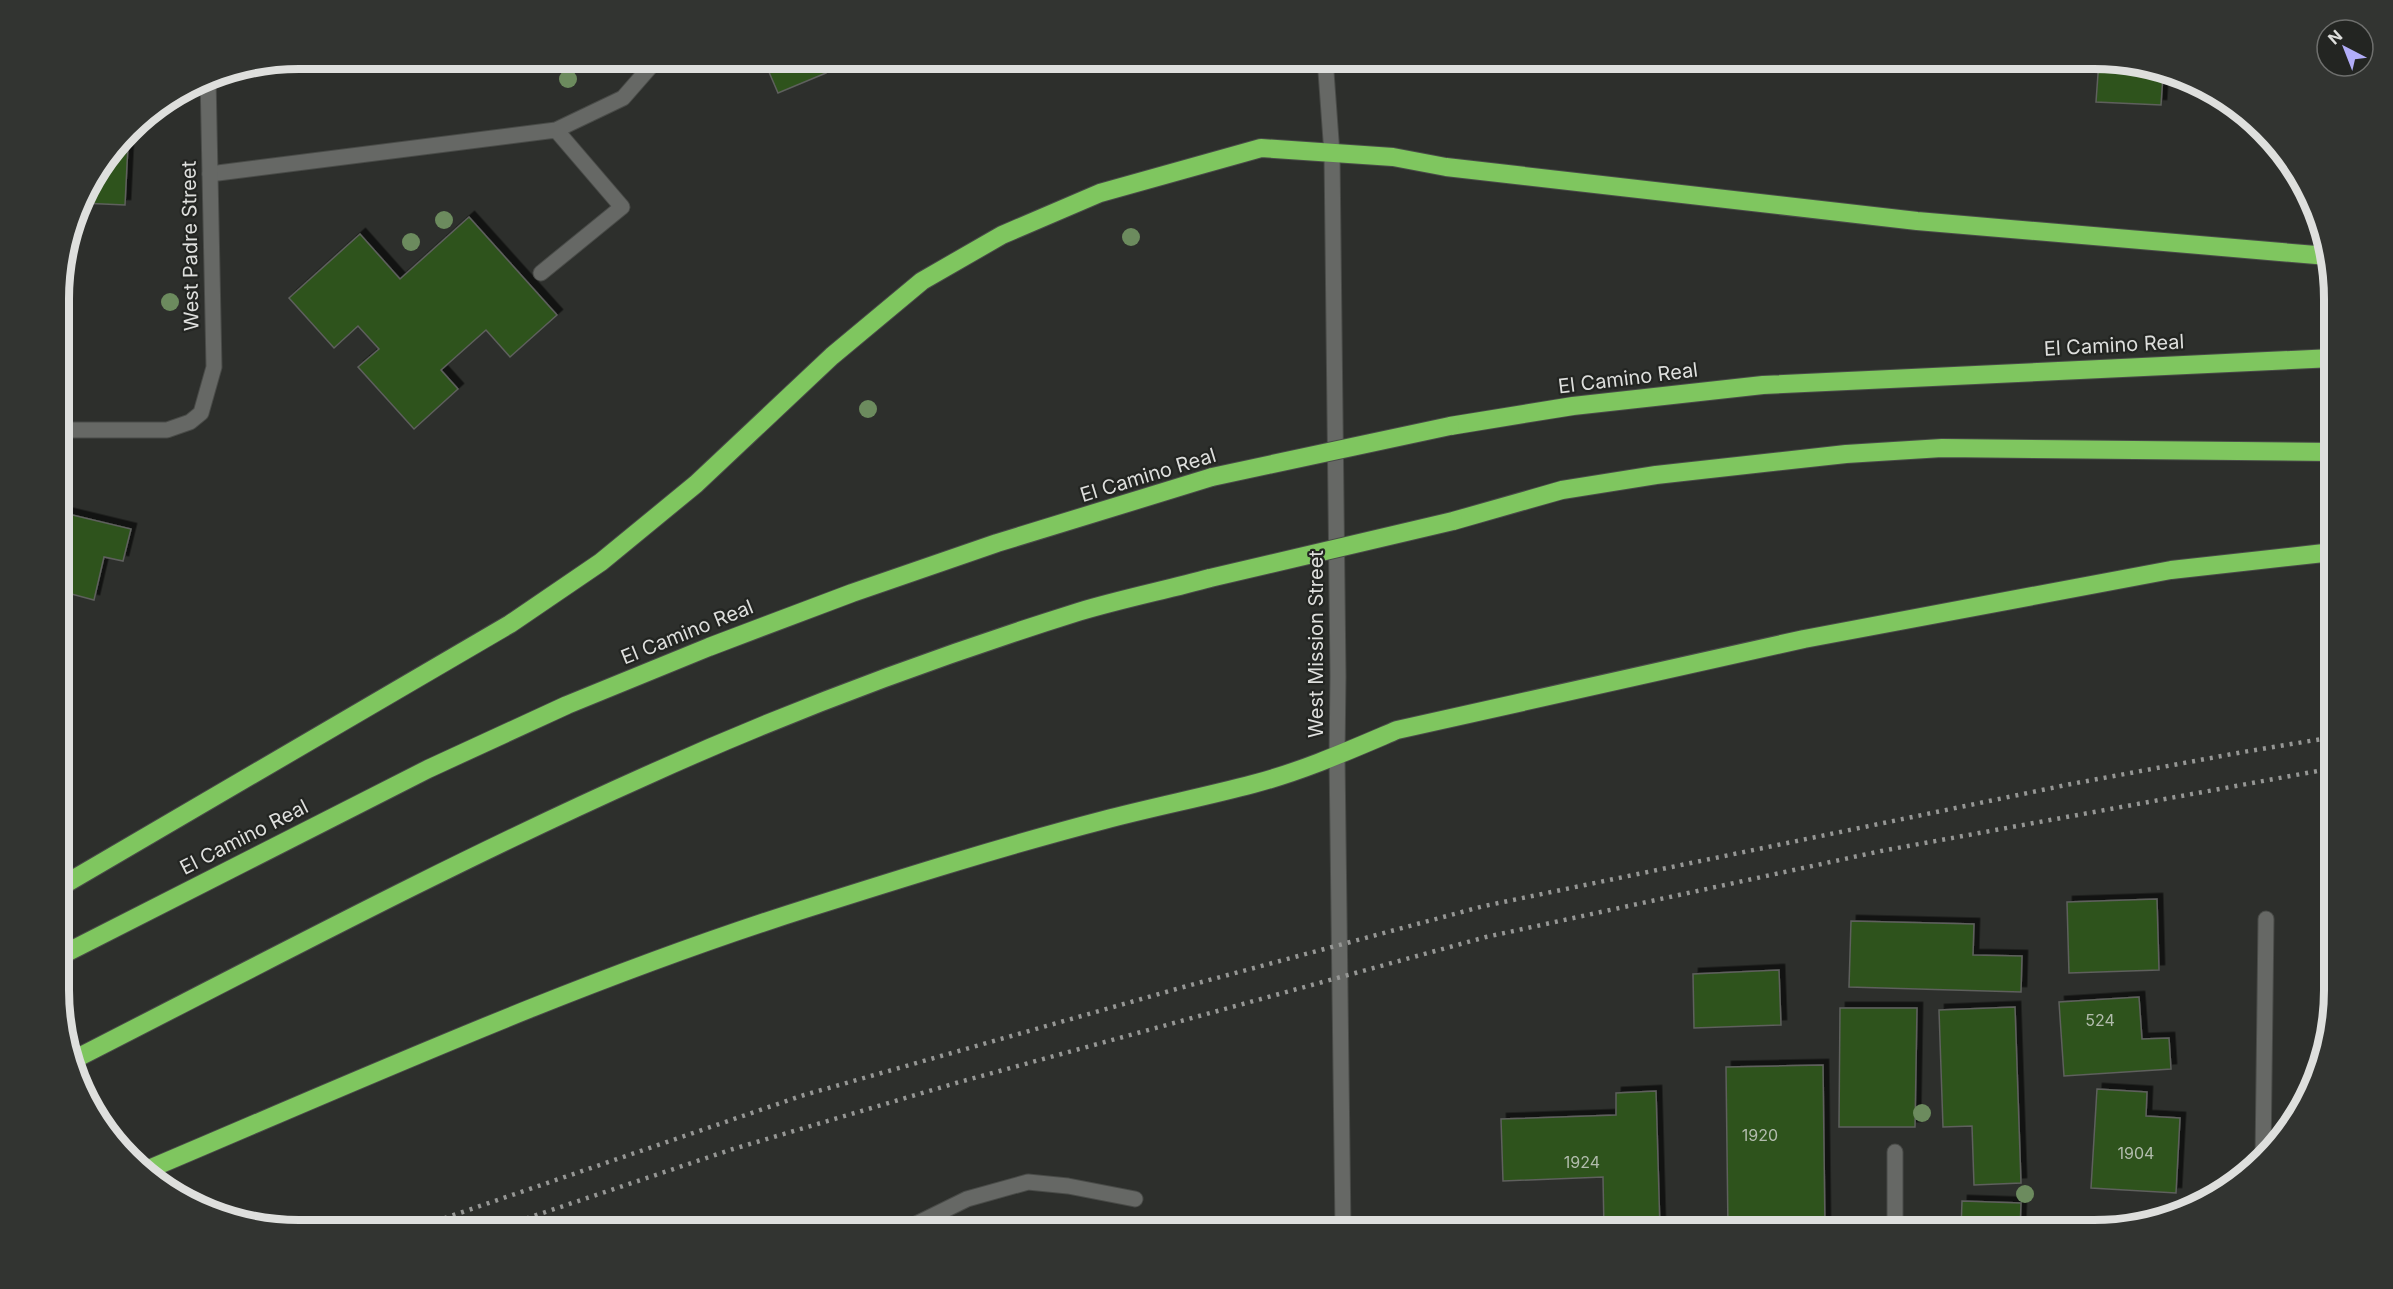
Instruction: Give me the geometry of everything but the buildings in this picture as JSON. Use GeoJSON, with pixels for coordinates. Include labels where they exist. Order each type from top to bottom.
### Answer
{"type":"FeatureCollection","features":[{"type":"Feature","properties":{"kind":"highway"},"geometry":{"type":"LineString","coordinates":[[69,882],[510,624],[592,568],[696,484],[832,356],[922,281],[1002,235],[1100,193],[1261,148],[1392,157],[1446,167],[1533,178],[1917,220],[2320,255]]}},
{"type":"Feature","properties":{"kind":"highway","name":"El Camino Real"},"geometry":{"type":"LineString","coordinates":[[69,951],[428,769],[621,683],[852,593],[997,543],[1212,477],[1450,426],[1573,406],[1763,385],[2324,358]]}},
{"type":"Feature","properties":{"kind":"highway"},"geometry":{"type":"LineString","coordinates":[[79,1057],[511,838],[650,774],[792,715],[936,661],[1080,612],[1210,578],[1453,521],[1562,490],[1656,475],[1846,454],[1942,448],[2324,452]]}},
{"type":"Feature","properties":{"kind":"highway"},"geometry":{"type":"LineString","coordinates":[[153,1167],[510,1016],[761,924],[952,863],[1103,820],[1257,783],[1337,756],[1397,730],[1804,639],[2171,570],[2324,553]]}},
{"type":"Feature","properties":{"kind":"street"},"geometry":{"type":"LineString","coordinates":[[210,174],[556,130],[623,98],[648,69]]}},
{"type":"Feature","properties":{"kind":"street","name":"West Mission Street"},"geometry":{"type":"LineString","coordinates":[[1326,69],[1332,154],[1343,1220]]}},
{"type":"Feature","properties":{"kind":"street","name":"West Padre Street"},"geometry":{"type":"LineString","coordinates":[[69,430],[167,430],[190,422],[201,413],[214,368],[208,88]]}},
{"type":"Feature","properties":{"kind":"street"},"geometry":{"type":"LineString","coordinates":[[541,273],[622,207],[556,130]]}},
{"type":"Feature","properties":{"kind":"street"},"geometry":{"type":"LineString","coordinates":[[2263,1146],[2266,919]]}},
{"type":"Feature","properties":{"kind":"street"},"geometry":{"type":"LineString","coordinates":[[1895,1152],[1895,1220]]}},
{"type":"Feature","properties":{"kind":"street"},"geometry":{"type":"LineString","coordinates":[[925,1220],[968,1199],[1028,1182],[1068,1186],[1135,1199]]}},
{"type":"Feature","properties":{"kind":"railway"},"geometry":{"type":"LineString","coordinates":[[439,1220],[804,1095],[1187,986],[1484,906],[2071,784],[2324,739]]}},
{"type":"Feature","properties":{"kind":"railway"},"geometry":{"type":"LineString","coordinates":[[522,1220],[733,1149],[956,1083],[1486,937],[1881,851],[2324,770]]}}]}
